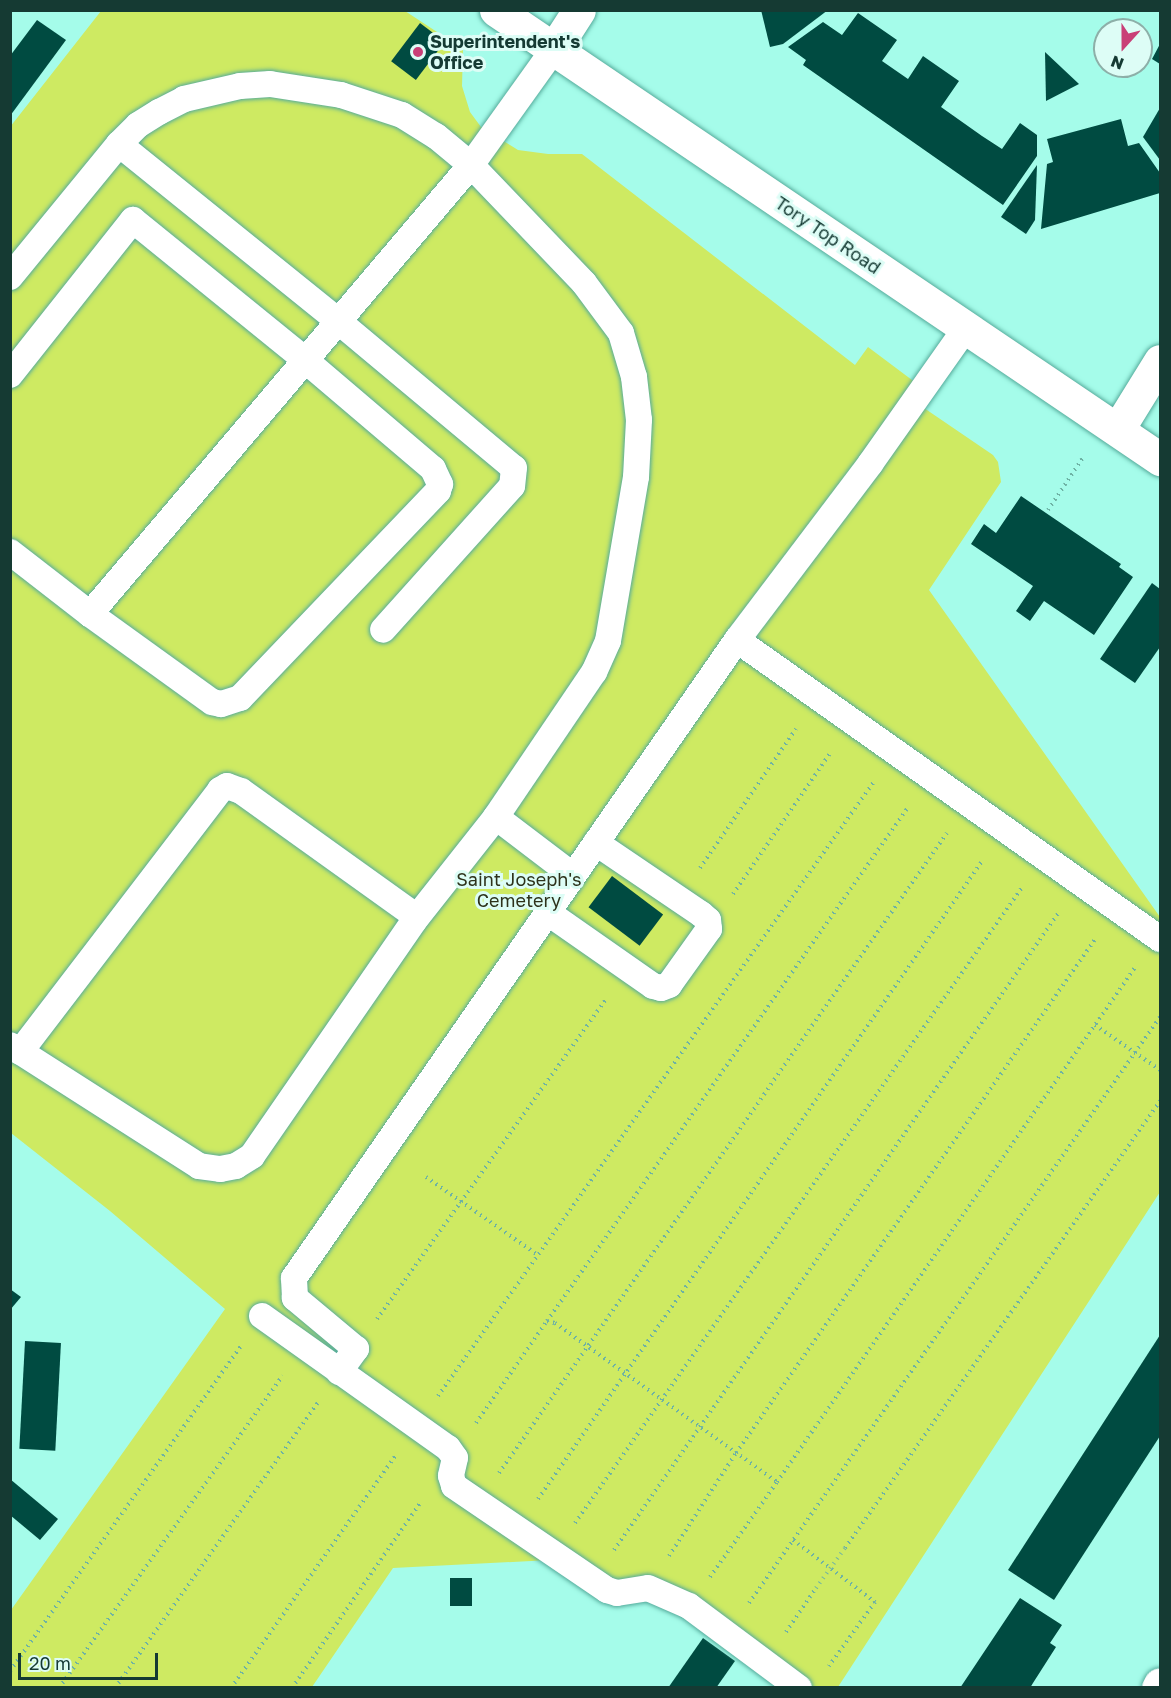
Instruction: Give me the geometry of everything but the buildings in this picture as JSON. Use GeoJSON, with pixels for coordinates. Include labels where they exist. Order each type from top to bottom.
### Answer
{"type":"FeatureCollection","features":[{"type":"Feature","properties":{"kind":"street","name":"Tory Top Road"},"geometry":{"type":"LineString","coordinates":[[496,10],[1161,459]]}},
{"type":"Feature","properties":{"kind":"street"},"geometry":{"type":"LineString","coordinates":[[554,49],[579,10]]}},
{"type":"Feature","properties":{"kind":"street"},"geometry":{"type":"LineString","coordinates":[[1112,425],[1161,361]]}},
{"type":"Feature","properties":{"kind":"lane"},"geometry":{"type":"LineString","coordinates":[[90,614],[471,165],[554,49]]}},
{"type":"Feature","properties":{"kind":"lane"},"geometry":{"type":"LineString","coordinates":[[10,277],[119,144],[138,125],[184,99],[213,90],[270,84],[341,95],[402,115],[436,136],[471,165],[584,283],[621,333],[634,377],[639,420],[636,477],[608,640],[594,672],[496,817],[417,917],[252,1156],[236,1166],[220,1169],[199,1166],[15,1048],[220,790],[226,786],[241,790],[417,917]]}},
{"type":"Feature","properties":{"kind":"lane"},"geometry":{"type":"LineString","coordinates":[[119,144],[338,321],[514,468],[512,486],[383,630]]}},
{"type":"Feature","properties":{"kind":"lane"},"geometry":{"type":"LineString","coordinates":[[10,375],[133,220],[305,360],[433,469],[440,484],[438,491],[240,698],[221,704],[212,702],[90,614],[10,552]]}},
{"type":"Feature","properties":{"kind":"lane"},"geometry":{"type":"LineString","coordinates":[[339,1372],[356,1349],[295,1298],[294,1278],[737,640],[870,465],[966,327]]}},
{"type":"Feature","properties":{"kind":"lane"},"geometry":{"type":"LineString","coordinates":[[737,640],[1159,937]]}},
{"type":"Feature","properties":{"kind":"lane"},"geometry":{"type":"LineString","coordinates":[[496,817],[572,875]]}},
{"type":"Feature","properties":{"kind":"lane"},"geometry":{"type":"LineString","coordinates":[[547,912],[653,986],[662,988],[669,985],[709,929],[708,920],[596,843]]}},
{"type":"Feature","properties":{"kind":"lane"},"geometry":{"type":"LineString","coordinates":[[262,1316],[448,1448],[453,1455],[454,1486],[478,1503],[607,1590],[617,1593],[648,1588],[689,1606],[799,1688]]}},
{"type":"Feature","properties":{"kind":"path"},"geometry":{"type":"LineString","coordinates":[[1048,510],[1112,425]]}},
{"type":"Feature","properties":{"kind":"path"},"geometry":{"type":"LineString","coordinates":[[679,898],[818,697]]}},
{"type":"Feature","properties":{"kind":"path"},"geometry":{"type":"LineString","coordinates":[[709,929],[852,721]]}},
{"type":"Feature","properties":{"kind":"path"},"geometry":{"type":"LineString","coordinates":[[231,1688],[895,752]]}},
{"type":"Feature","properties":{"kind":"path"},"geometry":{"type":"LineString","coordinates":[[292,1688],[930,776]]}},
{"type":"Feature","properties":{"kind":"path"},"geometry":{"type":"LineString","coordinates":[[478,1503],[586,1345],[969,803]]}},
{"type":"Feature","properties":{"kind":"path"},"geometry":{"type":"LineString","coordinates":[[517,1529],[1005,829]]}},
{"type":"Feature","properties":{"kind":"path"},"geometry":{"type":"LineString","coordinates":[[554,1553],[660,1399],[1044,856]]}},
{"type":"Feature","properties":{"kind":"path"},"geometry":{"type":"LineString","coordinates":[[592,1580],[1080,882]]}},
{"type":"Feature","properties":{"kind":"path"},"geometry":{"type":"LineString","coordinates":[[648,1588],[736,1453],[1117,908]]}},
{"type":"Feature","properties":{"kind":"path"},"geometry":{"type":"LineString","coordinates":[[689,1606],[1159,937]]}},
{"type":"Feature","properties":{"kind":"path"},"geometry":{"type":"LineString","coordinates":[[356,1349],[628,968]]}},
{"type":"Feature","properties":{"kind":"path"},"geometry":{"type":"LineString","coordinates":[[727,1634],[1161,1017]]}},
{"type":"Feature","properties":{"kind":"path"},"geometry":{"type":"LineString","coordinates":[[1095,1025],[1161,1070]]}},
{"type":"Feature","properties":{"kind":"path"},"geometry":{"type":"LineString","coordinates":[[764,1662],[1161,1101]]}},
{"type":"Feature","properties":{"kind":"path"},"geometry":{"type":"LineString","coordinates":[[426,1176],[538,1255]]}},
{"type":"Feature","properties":{"kind":"path"},"geometry":{"type":"LineString","coordinates":[[10,1671],[262,1316]]}},
{"type":"Feature","properties":{"kind":"path"},"geometry":{"type":"LineString","coordinates":[[547,1321],[555,1323],[777,1482]]}},
{"type":"Feature","properties":{"kind":"path"},"geometry":{"type":"LineString","coordinates":[[59,1688],[303,1346]]}},
{"type":"Feature","properties":{"kind":"path"},"geometry":{"type":"LineString","coordinates":[[115,1688],[339,1372]]}},
{"type":"Feature","properties":{"kind":"path"},"geometry":{"type":"LineString","coordinates":[[793,1540],[876,1602],[828,1669]]}},
{"type":"Feature","properties":{"kind":"green space","name":"Saint Joseph's Cemetery"},"geometry":{"type":"Polygon","coordinates":[[[101,11],[405,11],[463,49],[462,86],[470,112],[481,127],[518,150],[548,154],[582,154],[855,365],[868,347],[932,395],[924,408],[993,455],[998,462],[1001,482],[929,590],[1160,917],[1160,1192],[838,1687],[780,1687],[655,1594],[550,1560],[393,1568],[312,1687],[11,1687],[11,1610],[225,1309],[110,1211],[11,1133],[10,127],[101,11]]]}},
{"type":"Feature","properties":{"kind":"place","name":"Superintendent's Office"},"geometry":{"type":"Point","coordinates":[418,52]}}]}
